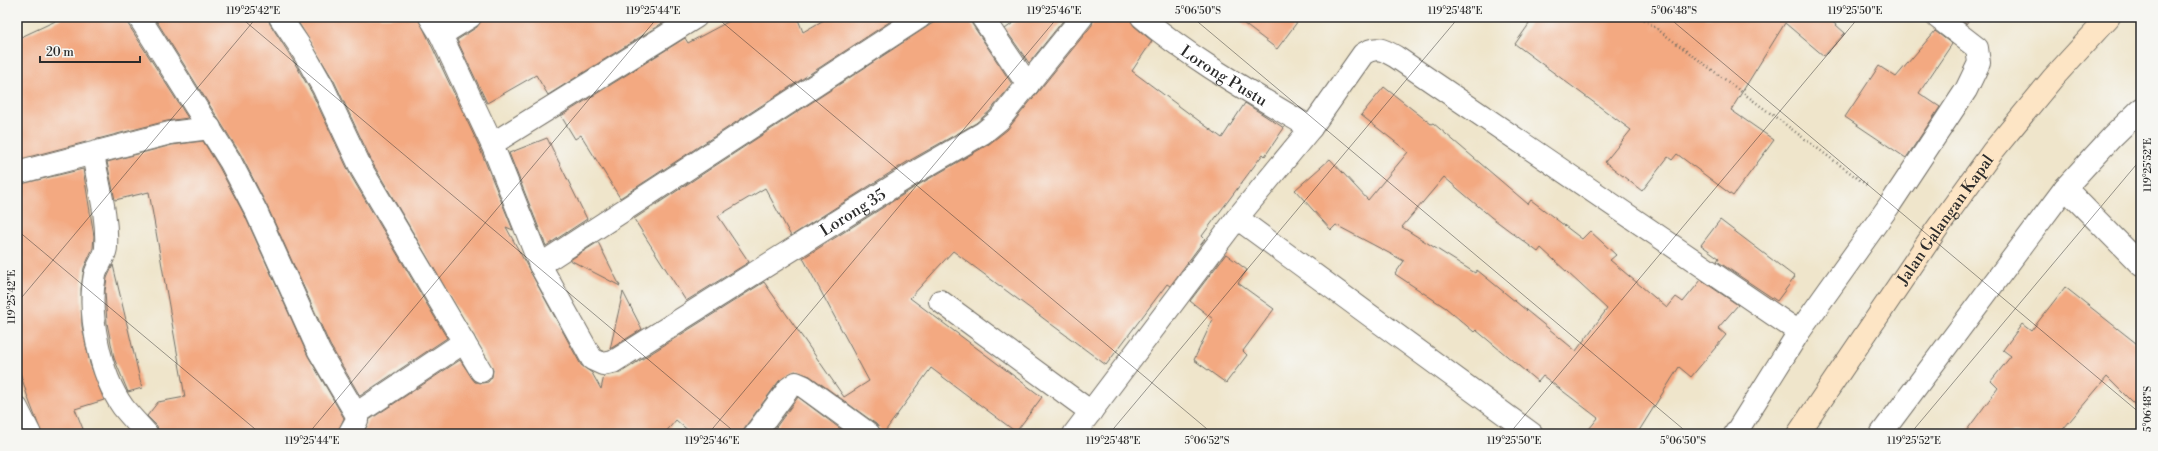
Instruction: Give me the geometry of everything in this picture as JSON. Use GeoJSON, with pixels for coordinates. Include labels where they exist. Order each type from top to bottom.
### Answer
{"type":"FeatureCollection","features":[{"type":"Feature","properties":{"kind":"main road","name":"Jalan Galangan Kapal"},"geometry":{"type":"LineString","coordinates":[[1798,434],[1936,230],[1989,157],[2053,78],[2109,17]]}},
{"type":"Feature","properties":{"kind":"street"},"geometry":{"type":"LineString","coordinates":[[139,17],[230,160],[256,211],[319,351],[356,414],[357,420],[349,434]]}},
{"type":"Feature","properties":{"kind":"street"},"geometry":{"type":"LineString","coordinates":[[280,17],[301,48],[319,81],[362,170],[481,371]]}},
{"type":"Feature","properties":{"kind":"street"},"geometry":{"type":"LineString","coordinates":[[430,17],[441,36],[492,144],[540,265],[590,234],[920,17]]}},
{"type":"Feature","properties":{"kind":"street"},"geometry":{"type":"LineString","coordinates":[[441,36],[470,17]]}},
{"type":"Feature","properties":{"kind":"street"},"geometry":{"type":"LineString","coordinates":[[492,144],[696,17]]}},
{"type":"Feature","properties":{"kind":"street"},"geometry":{"type":"LineString","coordinates":[[982,17],[1028,85]]}},
{"type":"Feature","properties":{"kind":"street","name":"Lorong 35"},"geometry":{"type":"LineString","coordinates":[[540,265],[592,359],[603,364],[613,362],[908,177],[983,133],[999,120],[1082,17]]}},
{"type":"Feature","properties":{"kind":"street","name":"Lorong Pustu"},"geometry":{"type":"LineString","coordinates":[[1142,17],[1169,39],[1213,68],[1311,128]]}},
{"type":"Feature","properties":{"kind":"street"},"geometry":{"type":"LineString","coordinates":[[1735,434],[1799,332],[1891,203],[1966,90],[1979,64],[1977,48],[1937,17]]}},
{"type":"Feature","properties":{"kind":"street"},"geometry":{"type":"LineString","coordinates":[[1074,434],[1237,218],[1311,128],[1363,54],[1370,49],[1381,48],[1403,61],[1799,332]]}},
{"type":"Feature","properties":{"kind":"street"},"geometry":{"type":"LineString","coordinates":[[1881,434],[2065,188],[2112,137],[2141,109]]}},
{"type":"Feature","properties":{"kind":"street"},"geometry":{"type":"LineString","coordinates":[[17,173],[170,133],[210,128]]}},
{"type":"Feature","properties":{"kind":"street"},"geometry":{"type":"LineString","coordinates":[[93,154],[104,212],[106,244],[106,250],[95,276],[92,307],[99,350],[112,386],[123,406],[147,434]]}},
{"type":"Feature","properties":{"kind":"street"},"geometry":{"type":"LineString","coordinates":[[2065,188],[2141,265]]}},
{"type":"Feature","properties":{"kind":"street"},"geometry":{"type":"LineString","coordinates":[[1237,218],[1532,434]]}},
{"type":"Feature","properties":{"kind":"street"},"geometry":{"type":"LineString","coordinates":[[940,301],[1091,412]]}},
{"type":"Feature","properties":{"kind":"street"},"geometry":{"type":"LineString","coordinates":[[356,414],[464,342]]}},
{"type":"Feature","properties":{"kind":"street"},"geometry":{"type":"LineString","coordinates":[[755,434],[789,388],[796,383],[803,386],[869,434]]}},
{"type":"Feature","properties":{"kind":"street"},"geometry":{"type":"LineString","coordinates":[[17,408],[30,434]]}},
{"type":"Feature","properties":{"kind":"path"},"geometry":{"type":"LineString","coordinates":[[1641,17],[1891,203]]}},
{"type":"Feature","properties":{"kind":"building"},"geometry":{"type":"Polygon","coordinates":[[[64,17],[127,17],[128,24],[188,118],[167,121],[17,160],[17,39],[64,17]]]}},
{"type":"Feature","properties":{"kind":"building"},"geometry":{"type":"Polygon","coordinates":[[[154,17],[268,17],[270,24],[312,93],[351,176],[447,338],[360,396],[330,345],[267,206],[241,155],[154,17]]]}},
{"type":"Feature","properties":{"kind":"building"},"geometry":{"type":"Polygon","coordinates":[[[295,17],[418,17],[478,144],[513,230],[506,227],[581,365],[592,373],[601,389],[604,376],[620,373],[764,282],[844,397],[869,381],[803,258],[920,184],[989,144],[1007,130],[1092,25],[1094,17],[1130,17],[1134,26],[1152,41],[1132,71],[1222,138],[1245,103],[1284,128],[1265,156],[1263,154],[1202,236],[1205,239],[1170,286],[1167,284],[1106,365],[953,251],[910,298],[1042,397],[1016,432],[931,368],[883,434],[876,424],[810,376],[795,371],[779,381],[745,427],[743,434],[692,434],[676,420],[664,434],[363,434],[369,420],[460,360],[475,382],[488,382],[492,377],[493,370],[373,164],[334,81],[295,17]]]}},
{"type":"Feature","properties":{"kind":"building"},"geometry":{"type":"Polygon","coordinates":[[[482,17],[672,17],[548,95],[536,75],[487,103],[457,40],[477,27],[482,17]]]}},
{"type":"Feature","properties":{"kind":"building"},"geometry":{"type":"Polygon","coordinates":[[[737,17],[797,17],[803,32],[829,17],[894,17],[894,19],[620,198],[581,135],[575,139],[561,116],[685,38],[688,43],[737,17]]]}},
{"type":"Feature","properties":{"kind":"building"},"geometry":{"type":"Polygon","coordinates":[[[942,17],[970,17],[972,24],[1012,84],[990,111],[976,123],[907,162],[791,236],[765,188],[718,216],[749,262],[686,301],[634,219],[942,17]]]}},
{"type":"Feature","properties":{"kind":"building"},"geometry":{"type":"Polygon","coordinates":[[[1021,17],[1066,17],[1029,63],[1005,29],[1021,17]]]}},
{"type":"Feature","properties":{"kind":"building"},"geometry":{"type":"Polygon","coordinates":[[[1235,17],[1301,17],[1277,49],[1235,17]]]}},
{"type":"Feature","properties":{"kind":"building"},"geometry":{"type":"Polygon","coordinates":[[[1534,17],[1827,17],[1845,33],[1824,56],[1785,23],[1731,110],[1774,140],[1733,196],[1677,154],[1672,160],[1668,157],[1642,191],[1605,162],[1631,130],[1515,44],[1534,17]]]}},
{"type":"Feature","properties":{"kind":"building"},"geometry":{"type":"Polygon","coordinates":[[[1957,17],[1971,17],[1966,24],[1957,17]]]}},
{"type":"Feature","properties":{"kind":"building"},"geometry":{"type":"Polygon","coordinates":[[[1935,31],[1952,44],[1919,93],[1940,107],[1906,158],[1845,117],[1879,66],[1896,77],[1935,31]]]}},
{"type":"Feature","properties":{"kind":"building"},"geometry":{"type":"Polygon","coordinates":[[[1384,87],[1431,124],[1433,123],[1528,204],[1531,200],[1582,239],[1590,231],[1616,255],[1610,260],[1667,308],[1676,297],[1683,302],[1701,280],[1738,305],[1718,328],[1726,335],[1691,377],[1679,367],[1637,434],[1585,434],[1598,418],[1543,376],[1538,382],[1476,330],[1474,332],[1446,308],[1395,274],[1404,261],[1336,225],[1331,230],[1295,190],[1330,159],[1368,200],[1408,152],[1361,115],[1384,87]],[[1444,177],[1402,227],[1475,273],[1477,270],[1576,351],[1607,309],[1541,248],[1538,252],[1491,217],[1444,177]]]}},
{"type":"Feature","properties":{"kind":"building"},"geometry":{"type":"Polygon","coordinates":[[[547,138],[587,219],[546,246],[509,153],[547,138]]]}},
{"type":"Feature","properties":{"kind":"building"},"geometry":{"type":"Polygon","coordinates":[[[203,141],[219,167],[245,216],[308,356],[344,418],[337,434],[159,434],[157,426],[147,416],[158,402],[185,397],[149,192],[115,200],[107,162],[172,145],[203,141]]]}},
{"type":"Feature","properties":{"kind":"building"},"geometry":{"type":"Polygon","coordinates":[[[83,169],[94,236],[93,248],[84,268],[81,289],[82,326],[90,364],[104,400],[75,409],[85,434],[42,434],[28,398],[17,363],[17,185],[83,169]]]}},
{"type":"Feature","properties":{"kind":"building"},"geometry":{"type":"Polygon","coordinates":[[[1720,220],[1795,277],[1777,301],[1717,261],[1719,258],[1701,245],[1720,220]]]}},
{"type":"Feature","properties":{"kind":"building"},"geometry":{"type":"Polygon","coordinates":[[[598,242],[620,286],[570,260],[598,242]]]}},
{"type":"Feature","properties":{"kind":"building"},"geometry":{"type":"Polygon","coordinates":[[[1226,254],[1247,270],[1238,283],[1274,309],[1243,351],[1247,355],[1226,383],[1194,360],[1213,319],[1190,301],[1226,254]]]}},
{"type":"Feature","properties":{"kind":"building"},"geometry":{"type":"Polygon","coordinates":[[[113,265],[142,388],[128,392],[114,358],[107,323],[105,291],[107,278],[113,265]]]}},
{"type":"Feature","properties":{"kind":"building"},"geometry":{"type":"Polygon","coordinates":[[[2065,287],[2141,347],[2141,411],[2107,377],[2059,434],[1964,434],[1998,388],[1991,381],[2011,356],[2003,350],[2022,324],[2031,331],[2065,287]]]}},
{"type":"Feature","properties":{"kind":"building"},"geometry":{"type":"Polygon","coordinates":[[[623,292],[642,329],[610,349],[623,292]]]}},
{"type":"Feature","properties":{"kind":"building"},"geometry":{"type":"Polygon","coordinates":[[[798,397],[842,430],[840,434],[771,434],[798,397]]]}}]}
